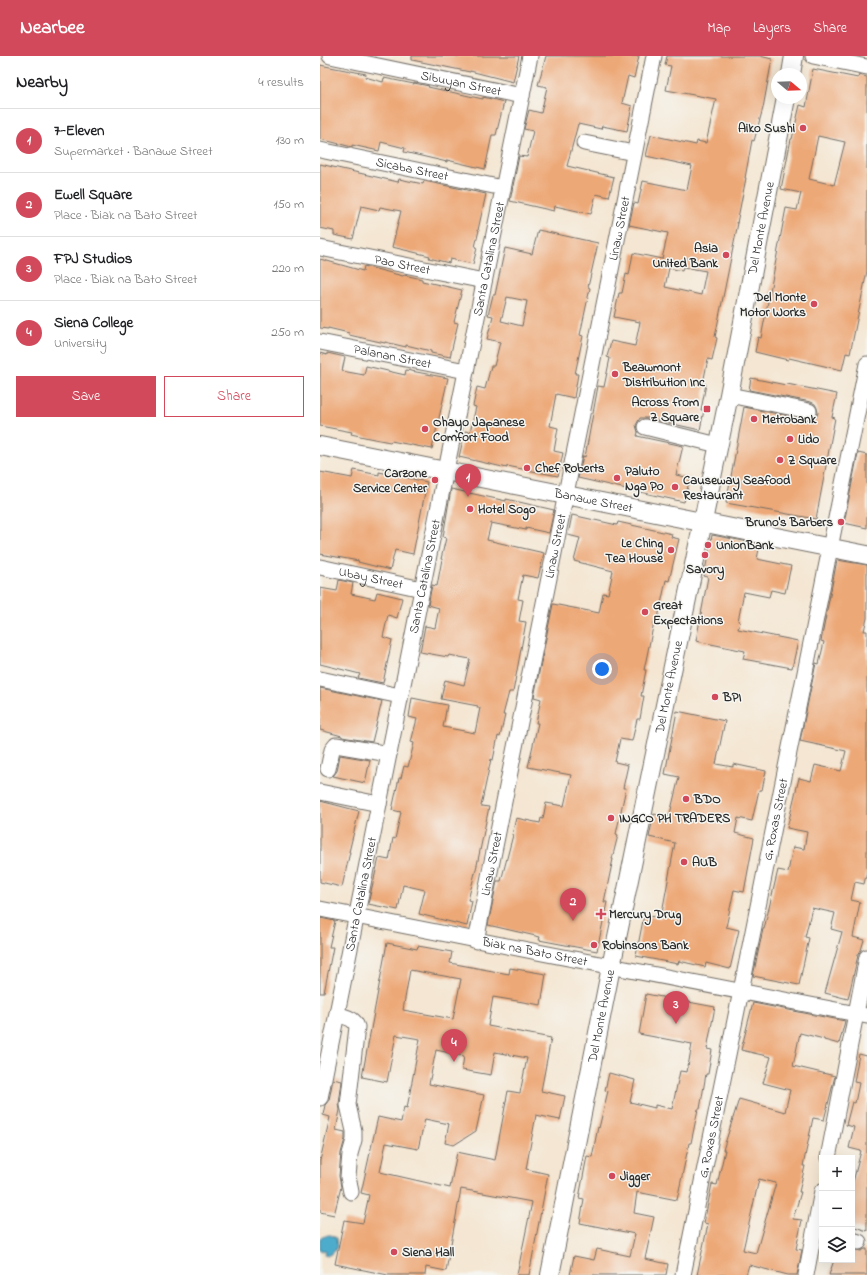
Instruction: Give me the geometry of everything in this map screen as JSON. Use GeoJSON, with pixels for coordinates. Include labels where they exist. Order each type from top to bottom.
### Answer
{"type":"FeatureCollection","features":[{"type":"Feature","properties":{"kind":"main road"},"geometry":{"type":"LineString","coordinates":[[791,68],[794,56]]}},
{"type":"Feature","properties":{"kind":"main road","name":"Del Monte Avenue"},"geometry":{"type":"LineString","coordinates":[[550,1275],[718,446],[732,401],[785,104]]}},
{"type":"Feature","properties":{"kind":"main road","name":"Banawe Street"},"geometry":{"type":"LineString","coordinates":[[320,446],[867,556]]}},
{"type":"Feature","properties":{"kind":"street","name":"Sibuyan Street"},"geometry":{"type":"LineString","coordinates":[[330,56],[522,96]]}},
{"type":"Feature","properties":{"kind":"street","name":"Santa Catalina Street"},"geometry":{"type":"LineString","coordinates":[[320,1098],[327,1030],[336,1014],[422,589],[444,496],[445,472],[530,56]]}},
{"type":"Feature","properties":{"kind":"street","name":"Linaw Street"},"geometry":{"type":"LineString","coordinates":[[476,941],[654,56]]}},
{"type":"Feature","properties":{"kind":"street"},"geometry":{"type":"LineString","coordinates":[[812,56],[867,67]]}},
{"type":"Feature","properties":{"kind":"street"},"geometry":{"type":"LineString","coordinates":[[584,143],[634,153]]}},
{"type":"Feature","properties":{"kind":"street","name":"Sicaba Street"},"geometry":{"type":"LineString","coordinates":[[320,150],[503,188]]}},
{"type":"Feature","properties":{"kind":"street","name":"Pao Street"},"geometry":{"type":"LineString","coordinates":[[320,248],[484,281]]}},
{"type":"Feature","properties":{"kind":"street","name":"Palanan Street"},"geometry":{"type":"LineString","coordinates":[[320,342],[466,371]]}},
{"type":"Feature","properties":{"kind":"street","name":"G. Roxas Street"},"geometry":{"type":"LineString","coordinates":[[683,1275],[830,548],[861,423],[867,364]]}},
{"type":"Feature","properties":{"kind":"street"},"geometry":{"type":"LineString","coordinates":[[732,401],[809,411]]}},
{"type":"Feature","properties":{"kind":"street"},"geometry":{"type":"LineString","coordinates":[[645,427],[718,446]]}},
{"type":"Feature","properties":{"kind":"street","name":"Ubay Street"},"geometry":{"type":"LineString","coordinates":[[320,567],[422,589]]}},
{"type":"Feature","properties":{"kind":"street"},"geometry":{"type":"LineString","coordinates":[[320,679],[400,696]]}},
{"type":"Feature","properties":{"kind":"street"},"geometry":{"type":"LineString","coordinates":[[328,769],[332,750],[336,745],[389,754]]}},
{"type":"Feature","properties":{"kind":"street"},"geometry":{"type":"LineString","coordinates":[[320,792],[379,804]]}},
{"type":"Feature","properties":{"kind":"street","name":"Biak na Bato Street"},"geometry":{"type":"LineString","coordinates":[[320,909],[612,967],[674,971],[741,991],[862,1015]]}},
{"type":"Feature","properties":{"kind":"street"},"geometry":{"type":"LineString","coordinates":[[829,1155],[862,1015],[867,957]]}},
{"type":"Feature","properties":{"kind":"street"},"geometry":{"type":"LineString","coordinates":[[336,1014],[352,1019],[358,1027],[348,1105],[354,1131],[348,1177],[351,1192]]}},
{"type":"Feature","properties":{"kind":"street"},"geometry":{"type":"LineString","coordinates":[[806,1275],[818,1231],[819,1221]]}},
{"type":"Feature","properties":{"kind":"water"},"geometry":{"type":"Polygon","coordinates":[[[328,1235],[336,1238],[337,1247],[334,1252],[327,1256],[324,1254],[325,1250],[320,1251],[320,1238],[328,1235]]]}},
{"type":"Feature","properties":{"kind":"building"},"geometry":{"type":"Polygon","coordinates":[[[412,56],[519,56],[513,82],[470,71],[412,60],[412,56]]]}},
{"type":"Feature","properties":{"kind":"building"},"geometry":{"type":"Polygon","coordinates":[[[546,56],[639,56],[634,78],[628,76],[622,103],[632,106],[627,131],[602,126],[601,129],[578,124],[567,166],[614,177],[609,197],[596,194],[591,214],[555,206],[554,211],[510,201],[519,156],[527,157],[533,131],[524,129],[529,110],[541,113],[547,87],[538,85],[546,56]]]}},
{"type":"Feature","properties":{"kind":"building"},"geometry":{"type":"Polygon","coordinates":[[[667,56],[760,56],[772,59],[763,108],[754,141],[752,140],[738,223],[715,337],[717,338],[712,360],[708,359],[703,383],[706,384],[701,410],[704,410],[700,430],[647,418],[640,418],[636,425],[638,432],[637,436],[683,446],[676,475],[690,478],[684,502],[578,478],[583,456],[585,457],[598,386],[604,387],[610,358],[607,357],[611,341],[635,346],[640,322],[614,317],[619,293],[622,293],[626,274],[629,275],[633,253],[662,259],[668,233],[629,225],[634,203],[638,204],[643,181],[687,190],[692,166],[646,156],[651,135],[696,145],[697,141],[706,143],[716,99],[666,90],[671,66],[665,65],[667,56]],[[683,267],[682,271],[669,268],[665,287],[701,295],[706,271],[683,267]]]}},
{"type":"Feature","properties":{"kind":"building"},"geometry":{"type":"Polygon","coordinates":[[[320,65],[366,74],[365,77],[383,82],[384,78],[504,102],[496,135],[492,135],[485,169],[404,152],[405,148],[381,142],[379,151],[352,145],[352,147],[320,139],[320,65]]]}},
{"type":"Feature","properties":{"kind":"building"},"geometry":{"type":"Polygon","coordinates":[[[813,69],[858,78],[859,75],[867,77],[867,271],[850,354],[846,353],[842,370],[755,352],[758,337],[761,338],[786,208],[797,210],[801,193],[781,189],[791,139],[800,105],[806,107],[813,69]],[[818,136],[809,179],[834,185],[845,142],[818,136]]]}},
{"type":"Feature","properties":{"kind":"building"},"geometry":{"type":"Polygon","coordinates":[[[320,164],[398,182],[399,179],[423,184],[424,181],[486,194],[478,230],[475,247],[477,248],[473,264],[450,259],[449,263],[429,258],[430,256],[392,247],[401,211],[380,207],[379,210],[361,206],[353,239],[334,235],[334,231],[320,228],[320,164]]]}},
{"type":"Feature","properties":{"kind":"building"},"geometry":{"type":"Polygon","coordinates":[[[538,230],[598,243],[588,287],[590,288],[580,335],[583,336],[575,374],[578,374],[574,398],[556,394],[550,426],[558,428],[554,451],[563,453],[558,476],[507,466],[507,468],[459,457],[465,431],[470,432],[476,407],[473,406],[477,387],[485,389],[491,366],[494,366],[500,342],[487,339],[493,316],[488,315],[493,295],[495,295],[505,248],[532,254],[538,230]],[[507,297],[501,321],[522,326],[527,301],[507,297]]]}},
{"type":"Feature","properties":{"kind":"building"},"geometry":{"type":"Polygon","coordinates":[[[320,259],[363,271],[364,266],[462,290],[454,322],[458,323],[450,357],[406,345],[406,347],[385,343],[349,335],[349,333],[328,328],[320,328],[320,259]]]}},
{"type":"Feature","properties":{"kind":"building"},"geometry":{"type":"Polygon","coordinates":[[[320,353],[345,357],[342,371],[364,375],[366,366],[405,375],[406,370],[448,378],[432,449],[369,438],[351,434],[352,432],[320,426],[320,353]]]}},
{"type":"Feature","properties":{"kind":"building","name":"Z Square"},"geometry":{"type":"Polygon","coordinates":[[[751,378],[837,394],[832,417],[835,418],[816,519],[726,503],[744,407],[807,420],[816,417],[818,413],[815,404],[811,402],[749,390],[751,378]]]}},
{"type":"Feature","properties":{"kind":"building"},"geometry":{"type":"Polygon","coordinates":[[[858,453],[867,455],[867,528],[844,523],[858,453]]]}},
{"type":"Feature","properties":{"kind":"building"},"geometry":{"type":"Polygon","coordinates":[[[354,470],[379,475],[379,472],[427,482],[413,554],[395,550],[390,570],[358,562],[359,561],[320,554],[320,472],[352,478],[354,470]]]}},
{"type":"Feature","properties":{"kind":"building"},"geometry":{"type":"Polygon","coordinates":[[[451,489],[554,510],[549,533],[491,523],[487,540],[544,553],[538,578],[523,575],[518,599],[523,600],[519,621],[526,622],[513,692],[509,692],[503,715],[505,715],[500,737],[498,736],[493,760],[491,759],[481,806],[489,807],[468,900],[472,901],[467,926],[419,914],[425,890],[403,885],[398,910],[368,904],[379,858],[389,860],[393,838],[395,839],[401,812],[392,810],[399,778],[401,778],[404,766],[408,767],[414,743],[411,742],[417,719],[409,717],[412,698],[447,705],[443,727],[475,733],[480,708],[477,708],[478,706],[441,699],[445,680],[464,685],[470,659],[420,652],[425,626],[435,628],[439,608],[428,605],[432,585],[437,586],[446,538],[443,537],[451,489]]]}},
{"type":"Feature","properties":{"kind":"building"},"geometry":{"type":"Polygon","coordinates":[[[572,515],[617,525],[618,522],[672,534],[671,537],[679,539],[669,581],[666,580],[657,623],[654,622],[644,670],[646,670],[641,696],[644,696],[640,719],[637,719],[632,741],[620,739],[615,762],[628,765],[623,788],[626,788],[616,834],[618,835],[604,902],[607,902],[597,951],[539,940],[540,937],[488,925],[497,881],[501,881],[516,818],[540,823],[541,818],[543,819],[546,803],[564,806],[571,775],[528,767],[538,723],[536,723],[541,699],[534,697],[553,604],[599,613],[603,593],[608,594],[613,571],[574,561],[580,538],[568,535],[572,515]]]}},
{"type":"Feature","properties":{"kind":"building"},"geometry":{"type":"Polygon","coordinates":[[[712,535],[760,544],[757,559],[791,566],[785,593],[771,590],[769,597],[744,592],[738,621],[740,622],[738,629],[798,641],[792,668],[743,659],[745,651],[696,641],[708,577],[704,576],[712,535]]]}},
{"type":"Feature","properties":{"kind":"building"},"geometry":{"type":"Polygon","coordinates":[[[837,560],[867,565],[867,618],[864,631],[867,631],[867,871],[864,884],[855,882],[851,900],[860,902],[853,937],[864,940],[858,955],[848,999],[825,993],[842,932],[831,929],[835,913],[812,908],[805,937],[809,938],[799,985],[753,976],[778,870],[788,872],[793,847],[804,849],[807,832],[787,828],[799,778],[811,781],[815,765],[841,771],[846,751],[800,741],[816,663],[819,664],[824,642],[821,641],[837,560]]]}},
{"type":"Feature","properties":{"kind":"building"},"geometry":{"type":"Polygon","coordinates":[[[339,580],[353,583],[351,594],[375,599],[377,592],[402,598],[397,618],[388,615],[383,637],[392,640],[383,683],[358,678],[360,674],[320,664],[320,588],[337,591],[339,580]]]}},
{"type":"Feature","properties":{"kind":"building"},"geometry":{"type":"Polygon","coordinates":[[[320,688],[382,701],[372,742],[342,737],[320,730],[320,688]]]}},
{"type":"Feature","properties":{"kind":"building"},"geometry":{"type":"Polygon","coordinates":[[[677,711],[725,721],[716,764],[733,767],[733,764],[766,771],[762,790],[759,790],[752,821],[738,818],[735,833],[754,838],[744,892],[734,890],[726,927],[739,930],[730,969],[706,963],[705,967],[679,961],[678,964],[636,956],[644,915],[661,918],[675,843],[649,837],[654,814],[669,818],[679,777],[665,774],[677,711]]]}},
{"type":"Feature","properties":{"kind":"building"},"geometry":{"type":"Polygon","coordinates":[[[340,755],[370,760],[365,783],[333,776],[337,771],[340,755]]]}},
{"type":"Feature","properties":{"kind":"building"},"geometry":{"type":"Polygon","coordinates":[[[320,801],[359,811],[342,887],[320,882],[320,801]]]}},
{"type":"Feature","properties":{"kind":"building"},"geometry":{"type":"Polygon","coordinates":[[[320,918],[335,921],[329,947],[333,947],[324,993],[320,993],[320,918]]]}},
{"type":"Feature","properties":{"kind":"building"},"geometry":{"type":"Polygon","coordinates":[[[387,943],[417,949],[418,946],[452,952],[450,963],[509,974],[510,968],[546,974],[541,1005],[493,997],[488,1026],[551,1038],[541,1091],[565,1096],[560,1120],[536,1115],[526,1169],[548,1174],[529,1275],[517,1275],[532,1202],[461,1189],[446,1271],[426,1267],[425,1275],[388,1275],[335,1264],[344,1220],[363,1223],[369,1195],[361,1193],[378,1117],[401,1122],[404,1107],[407,1108],[420,1039],[396,1035],[387,1082],[362,1077],[387,943]],[[410,970],[403,1010],[453,1019],[461,979],[410,970]],[[436,1050],[429,1084],[484,1095],[476,1131],[454,1145],[445,1143],[449,1124],[425,1119],[418,1149],[386,1143],[380,1172],[450,1188],[457,1152],[495,1160],[508,1091],[520,1093],[527,1058],[495,1052],[491,1075],[462,1070],[464,1056],[436,1050]]]}},
{"type":"Feature","properties":{"kind":"building"},"geometry":{"type":"Polygon","coordinates":[[[646,994],[715,1007],[707,1049],[712,1050],[708,1074],[706,1074],[700,1109],[698,1109],[691,1143],[689,1143],[677,1200],[637,1192],[634,1213],[654,1217],[645,1259],[668,1264],[666,1275],[570,1275],[574,1256],[594,1260],[597,1249],[630,1256],[635,1234],[580,1223],[584,1199],[579,1198],[587,1156],[592,1157],[598,1127],[599,1128],[608,1091],[605,1090],[609,1073],[635,1080],[630,1102],[655,1108],[655,1105],[672,1109],[680,1071],[687,1072],[692,1044],[639,1034],[646,994]]]}},
{"type":"Feature","properties":{"kind":"building"},"geometry":{"type":"Polygon","coordinates":[[[753,1003],[845,1021],[839,1044],[800,1033],[793,1066],[835,1076],[824,1120],[813,1118],[803,1166],[805,1166],[799,1192],[801,1192],[793,1219],[802,1220],[796,1249],[802,1250],[797,1275],[788,1275],[749,1265],[746,1275],[697,1275],[708,1224],[704,1223],[712,1184],[717,1185],[725,1150],[723,1150],[739,1099],[785,1112],[790,1090],[763,1083],[771,1057],[741,1050],[753,1003]],[[759,1179],[743,1250],[756,1253],[776,1183],[759,1179]]]}},
{"type":"Feature","properties":{"kind":"building"},"geometry":{"type":"Polygon","coordinates":[[[859,1054],[867,1056],[867,1231],[855,1227],[855,1174],[861,1151],[849,1148],[854,1127],[846,1125],[852,1102],[855,1103],[859,1083],[854,1082],[859,1054]]]}},
{"type":"Feature","properties":{"kind":"building"},"geometry":{"type":"Polygon","coordinates":[[[333,1079],[342,1081],[339,1104],[340,1110],[336,1130],[345,1132],[339,1176],[341,1187],[334,1215],[320,1212],[320,1161],[330,1117],[323,1115],[325,1105],[329,1100],[333,1079]]]}},
{"type":"Feature","properties":{"kind":"building"},"geometry":{"type":"Polygon","coordinates":[[[867,1249],[867,1275],[829,1275],[833,1263],[855,1263],[855,1250],[861,1251],[867,1249]]]}},
{"type":"Feature","properties":{"kind":"place","name":"Aiko Sushi"},"geometry":{"type":"Point","coordinates":[803,128]}},
{"type":"Feature","properties":{"kind":"place","name":"Asia United Bank"},"geometry":{"type":"Point","coordinates":[726,255]}},
{"type":"Feature","properties":{"kind":"place","name":"Del Monte Motor Works"},"geometry":{"type":"Point","coordinates":[814,304]}},
{"type":"Feature","properties":{"kind":"place","name":"Beawmont Distribution Inc"},"geometry":{"type":"Point","coordinates":[615,374]}},
{"type":"Feature","properties":{"kind":"place","name":"Across from Z Square"},"geometry":{"type":"Point","coordinates":[707,409]}},
{"type":"Feature","properties":{"kind":"place","name":"Metrobank"},"geometry":{"type":"Point","coordinates":[754,419]}},
{"type":"Feature","properties":{"kind":"place","name":"Ohayo Japanese Comfort Food"},"geometry":{"type":"Point","coordinates":[425,429]}},
{"type":"Feature","properties":{"kind":"place","name":"Lido"},"geometry":{"type":"Point","coordinates":[790,439]}},
{"type":"Feature","properties":{"kind":"place","name":"Z Square"},"geometry":{"type":"Point","coordinates":[780,460]}},
{"type":"Feature","properties":{"kind":"place","name":"Chef Roberts"},"geometry":{"type":"Point","coordinates":[527,468]}},
{"type":"Feature","properties":{"kind":"place","name":"Paluto Nga Po"},"geometry":{"type":"Point","coordinates":[617,478]}},
{"type":"Feature","properties":{"kind":"place","name":"Carzone Service Center"},"geometry":{"type":"Point","coordinates":[435,480]}},
{"type":"Feature","properties":{"kind":"place","name":"Causeway Seafood Restaurant"},"geometry":{"type":"Point","coordinates":[675,487]}},
{"type":"Feature","properties":{"kind":"place","name":"7-Eleven"},"geometry":{"type":"Point","coordinates":[468,497]}},
{"type":"Feature","properties":{"kind":"place","name":"Hotel Sogo"},"geometry":{"type":"Point","coordinates":[470,509]}},
{"type":"Feature","properties":{"kind":"place","name":"Bruno's Barbers"},"geometry":{"type":"Point","coordinates":[841,522]}},
{"type":"Feature","properties":{"kind":"place","name":"UnionBank"},"geometry":{"type":"Point","coordinates":[708,545]}},
{"type":"Feature","properties":{"kind":"place","name":"Le Ching Tea House"},"geometry":{"type":"Point","coordinates":[671,550]}},
{"type":"Feature","properties":{"kind":"place","name":"Savory"},"geometry":{"type":"Point","coordinates":[705,555]}},
{"type":"Feature","properties":{"kind":"place","name":"Great Expectations"},"geometry":{"type":"Point","coordinates":[645,612]}},
{"type":"Feature","properties":{"kind":"place","name":"BPI"},"geometry":{"type":"Point","coordinates":[715,697]}},
{"type":"Feature","properties":{"kind":"place","name":"BDO"},"geometry":{"type":"Point","coordinates":[686,799]}},
{"type":"Feature","properties":{"kind":"place","name":"INGCO PH TRADERS"},"geometry":{"type":"Point","coordinates":[611,818]}},
{"type":"Feature","properties":{"kind":"place","name":"AUB"},"geometry":{"type":"Point","coordinates":[684,862]}},
{"type":"Feature","properties":{"kind":"place","name":"Mercury Drug"},"geometry":{"type":"Point","coordinates":[601,914]}},
{"type":"Feature","properties":{"kind":"place","name":"Ewell Square"},"geometry":{"type":"Point","coordinates":[573,921]}},
{"type":"Feature","properties":{"kind":"place","name":"Robinsons Bank"},"geometry":{"type":"Point","coordinates":[594,945]}},
{"type":"Feature","properties":{"kind":"place","name":"FPJ Studios"},"geometry":{"type":"Point","coordinates":[676,1024]}},
{"type":"Feature","properties":{"kind":"place","name":"Siena College"},"geometry":{"type":"Point","coordinates":[454,1062]}},
{"type":"Feature","properties":{"kind":"place","name":"Jigger"},"geometry":{"type":"Point","coordinates":[612,1176]}},
{"type":"Feature","properties":{"kind":"place","name":"Siena Hall"},"geometry":{"type":"Point","coordinates":[394,1252]}}]}
